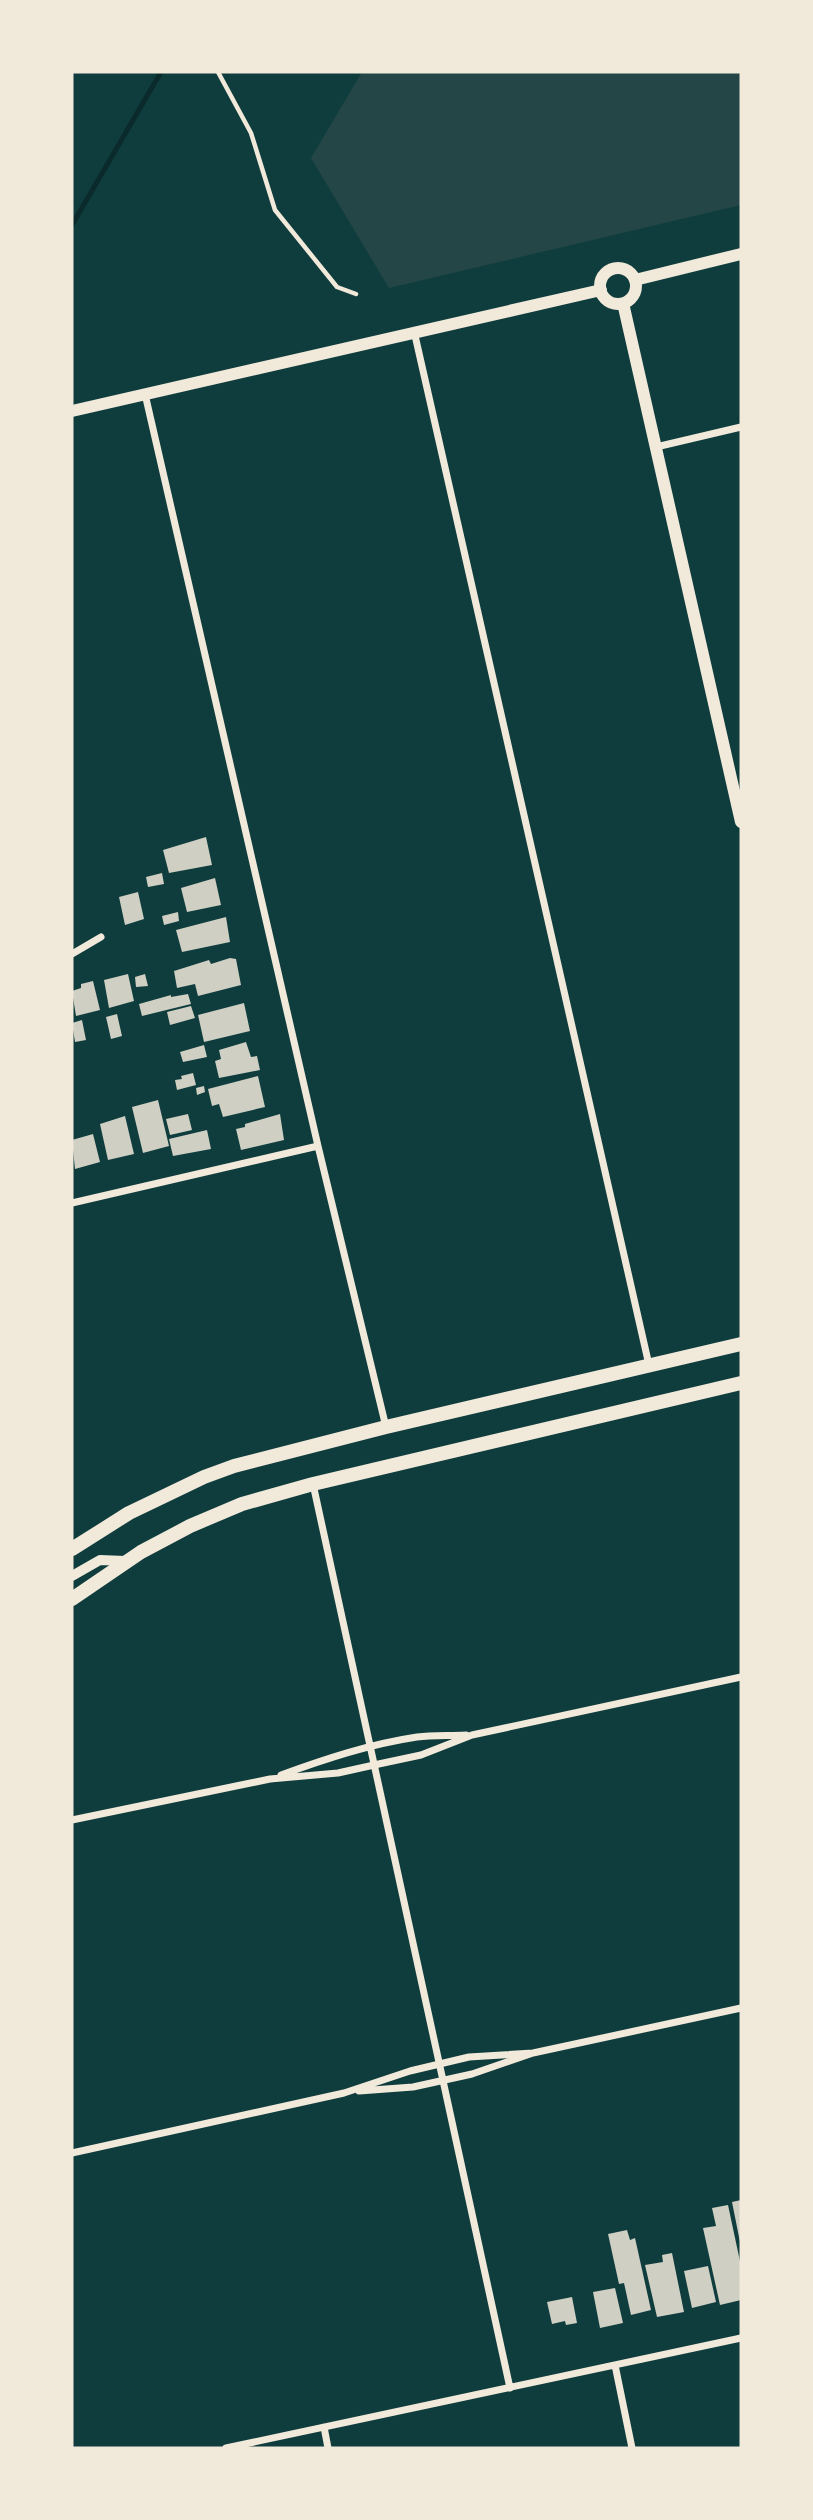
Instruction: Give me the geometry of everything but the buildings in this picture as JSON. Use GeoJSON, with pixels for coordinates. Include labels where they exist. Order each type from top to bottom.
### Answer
{"type":"FeatureCollection","features":[{"type":"Feature","properties":{"kind":"highway"},"geometry":{"type":"LineString","coordinates":[[72,1549],[130,1513],[211,1474],[275,1454],[741,1344]]}},
{"type":"Feature","properties":{"kind":"highway"},"geometry":{"type":"LineString","coordinates":[[72,1599],[125,1561],[190,1526],[242,1504],[313,1484],[741,1383]]}},
{"type":"Feature","properties":{"kind":"main road"},"geometry":{"type":"LineString","coordinates":[[635,280],[741,254]]}},
{"type":"Feature","properties":{"kind":"main road"},"geometry":{"type":"LineString","coordinates":[[616,269],[628,271],[635,280],[635,292],[623,303],[615,304],[607,300],[601,290],[603,278],[616,269]]}},
{"type":"Feature","properties":{"kind":"main road"},"geometry":{"type":"LineString","coordinates":[[72,411],[601,290]]}},
{"type":"Feature","properties":{"kind":"main road"},"geometry":{"type":"LineString","coordinates":[[623,303],[741,822]]}},
{"type":"Feature","properties":{"kind":"street"},"geometry":{"type":"LineString","coordinates":[[414,331],[649,1365]]}},
{"type":"Feature","properties":{"kind":"street"},"geometry":{"type":"LineString","coordinates":[[145,394],[318,1146],[386,1427]]}},
{"type":"Feature","properties":{"kind":"street"},"geometry":{"type":"LineString","coordinates":[[656,447],[741,427]]}},
{"type":"Feature","properties":{"kind":"street"},"geometry":{"type":"LineString","coordinates":[[72,954],[101,937]]}},
{"type":"Feature","properties":{"kind":"street"},"geometry":{"type":"LineString","coordinates":[[72,1203],[318,1146]]}},
{"type":"Feature","properties":{"kind":"street"},"geometry":{"type":"LineString","coordinates":[[313,1484],[510,2388]]}},
{"type":"Feature","properties":{"kind":"street"},"geometry":{"type":"LineString","coordinates":[[72,1576],[100,1560],[125,1561]]}},
{"type":"Feature","properties":{"kind":"street"},"geometry":{"type":"LineString","coordinates":[[72,1820],[270,1779],[338,1773],[421,1755],[472,1735],[741,1677]]}},
{"type":"Feature","properties":{"kind":"street"},"geometry":{"type":"LineString","coordinates":[[270,1779],[335,1755],[370,1747],[418,1737],[472,1735]]}},
{"type":"Feature","properties":{"kind":"street"},"geometry":{"type":"LineString","coordinates":[[344,2092],[413,2087],[472,2074],[533,2053],[741,2008]]}},
{"type":"Feature","properties":{"kind":"street"},"geometry":{"type":"LineString","coordinates":[[72,2153],[344,2092],[410,2071],[468,2057],[533,2053]]}},
{"type":"Feature","properties":{"kind":"street"},"geometry":{"type":"LineString","coordinates":[[226,2448],[741,2338]]}},
{"type":"Feature","properties":{"kind":"street"},"geometry":{"type":"LineString","coordinates":[[615,2365],[632,2448]]}},
{"type":"Feature","properties":{"kind":"street"},"geometry":{"type":"LineString","coordinates":[[324,2427],[328,2448]]}},
{"type":"Feature","properties":{"kind":"lane"},"geometry":{"type":"LineString","coordinates":[[218,72],[251,133],[275,210],[337,287],[356,294]]}},
{"type":"Feature","properties":{"kind":"shaded area"},"geometry":{"type":"Polygon","coordinates":[[[362,72],[741,72],[741,205],[389,288],[311,158],[362,72]]]}},
{"type":"Feature","properties":{"kind":"waterway"},"geometry":{"type":"LineString","coordinates":[[72,225],[161,72]]}}]}
